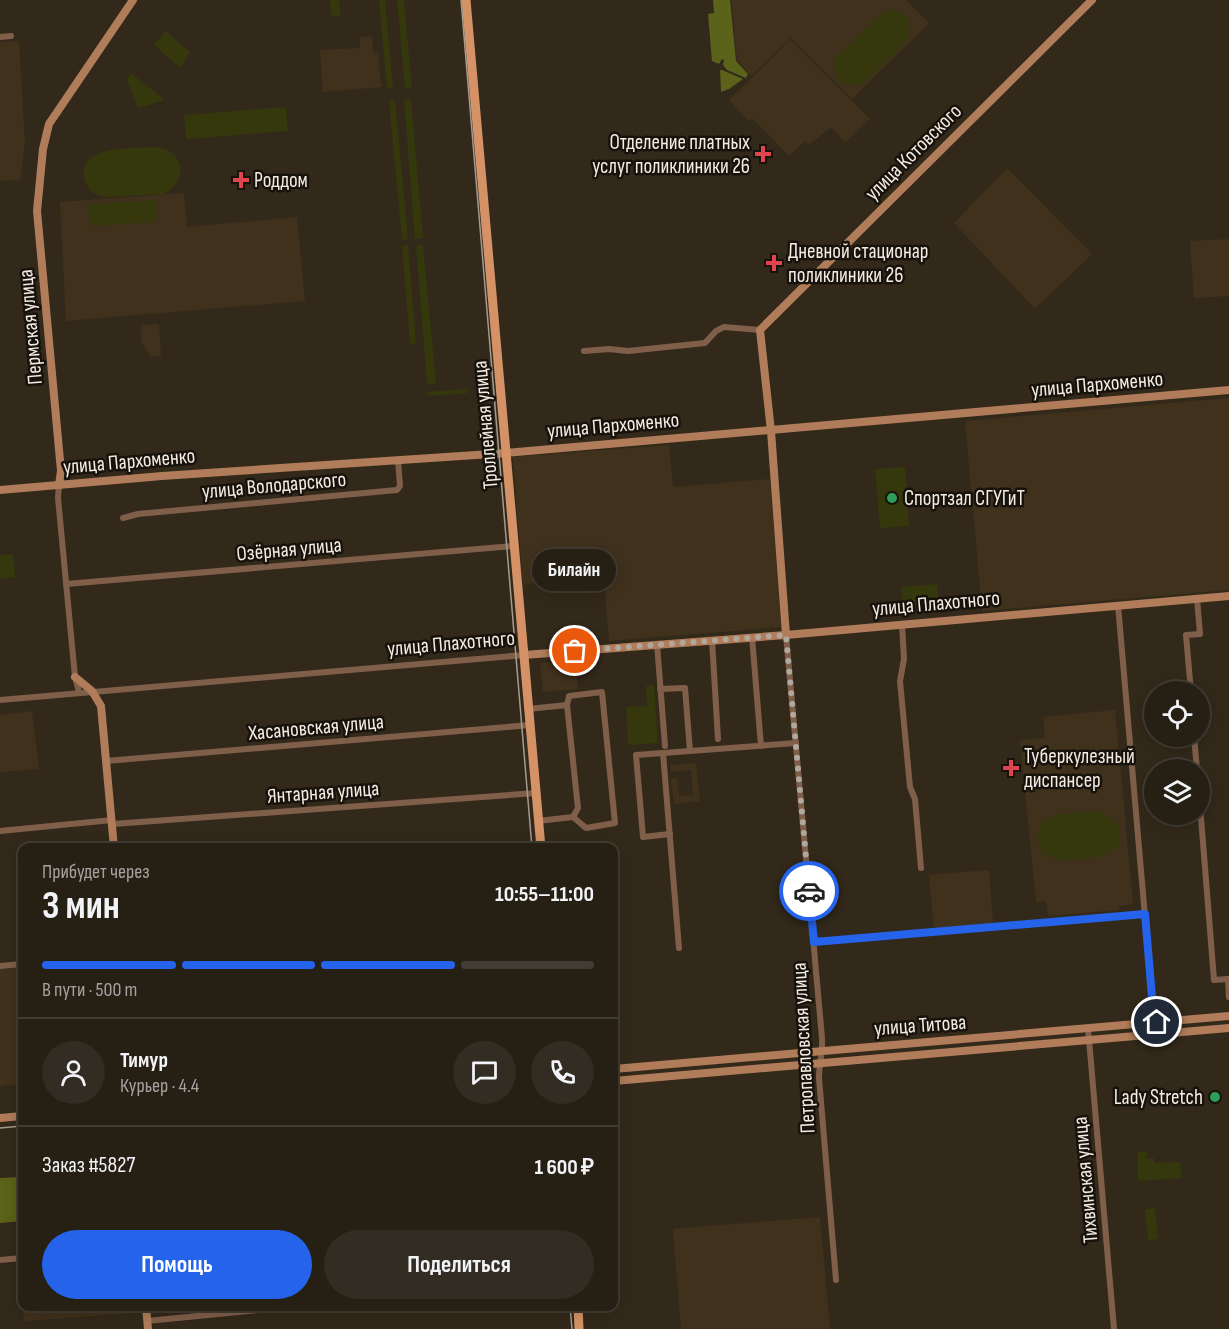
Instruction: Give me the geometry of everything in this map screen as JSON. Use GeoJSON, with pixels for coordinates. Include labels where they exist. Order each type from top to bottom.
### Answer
{"type":"FeatureCollection","features":[{"type":"Feature","properties":{"kind":"main road","name":"Троллейная улица"},"geometry":{"type":"LineString","coordinates":[[466,0],[540,843]]}},
{"type":"Feature","properties":{"kind":"main road"},"geometry":{"type":"LineString","coordinates":[[578,1311],[579,1329]]}},
{"type":"Feature","properties":{"kind":"street","name":"Пермская улица"},"geometry":{"type":"LineString","coordinates":[[79,692],[75,677],[58,498],[61,471],[37,211],[43,149],[49,124],[133,0]]}},
{"type":"Feature","properties":{"kind":"street","name":"улица Котовского"},"geometry":{"type":"LineString","coordinates":[[760,330],[1092,0]]}},
{"type":"Feature","properties":{"kind":"street"},"geometry":{"type":"LineString","coordinates":[[0,38],[11,36]]}},
{"type":"Feature","properties":{"kind":"street"},"geometry":{"type":"LineString","coordinates":[[584,351],[609,349],[628,351],[705,343],[723,327],[760,330],[771,430],[786,635]]}},
{"type":"Feature","properties":{"kind":"street","name":"улица Пархоменко"},"geometry":{"type":"LineString","coordinates":[[0,490],[506,453],[1229,390]]}},
{"type":"Feature","properties":{"kind":"street","name":"улица Володарского"},"geometry":{"type":"LineString","coordinates":[[123,518],[150,513],[397,490],[400,486],[398,460]]}},
{"type":"Feature","properties":{"kind":"street","name":"Озёрная улица"},"geometry":{"type":"LineString","coordinates":[[66,584],[514,546]]}},
{"type":"Feature","properties":{"kind":"street","name":"улица Плахотного"},"geometry":{"type":"LineString","coordinates":[[0,700],[92,690],[786,635],[1229,596]]}},
{"type":"Feature","properties":{"kind":"street"},"geometry":{"type":"LineString","coordinates":[[1190,681],[1186,635],[1200,634],[1197,599]]}},
{"type":"Feature","properties":{"kind":"street"},"geometry":{"type":"LineString","coordinates":[[1118,605],[1153,1009],[1157,1022]]}},
{"type":"Feature","properties":{"kind":"street"},"geometry":{"type":"LineString","coordinates":[[902,624],[904,659],[900,681],[910,787],[915,799],[921,868]]}},
{"type":"Feature","properties":{"kind":"street","name":"Петропавловская улица"},"geometry":{"type":"LineString","coordinates":[[786,635],[823,1050],[819,1064],[836,1280]]}},
{"type":"Feature","properties":{"kind":"street"},"geometry":{"type":"LineString","coordinates":[[752,637],[761,746]]}},
{"type":"Feature","properties":{"kind":"street"},"geometry":{"type":"LineString","coordinates":[[712,640],[718,739]]}},
{"type":"Feature","properties":{"kind":"street"},"geometry":{"type":"LineString","coordinates":[[657,644],[679,948]]}},
{"type":"Feature","properties":{"kind":"street"},"geometry":{"type":"LineString","coordinates":[[75,677],[92,690],[101,706],[114,843]]}},
{"type":"Feature","properties":{"kind":"street"},"geometry":{"type":"LineString","coordinates":[[660,689],[685,688],[690,751]]}},
{"type":"Feature","properties":{"kind":"street"},"geometry":{"type":"LineString","coordinates":[[538,821],[573,817],[586,828],[615,823],[602,692],[569,696],[567,705],[578,808],[573,817]]}},
{"type":"Feature","properties":{"kind":"street"},"geometry":{"type":"LineString","coordinates":[[528,709],[567,705]]}},
{"type":"Feature","properties":{"kind":"street","name":"Хасановская улица"},"geometry":{"type":"LineString","coordinates":[[106,762],[530,725]]}},
{"type":"Feature","properties":{"kind":"street"},"geometry":{"type":"LineString","coordinates":[[670,834],[643,837],[636,755],[664,750],[690,751],[796,743]]}},
{"type":"Feature","properties":{"kind":"street","name":"Янтарная улица"},"geometry":{"type":"LineString","coordinates":[[0,831],[536,793]]}},
{"type":"Feature","properties":{"kind":"street"},"geometry":{"type":"LineString","coordinates":[[1202,825],[1214,980],[1228,979],[1229,997]]}},
{"type":"Feature","properties":{"kind":"street"},"geometry":{"type":"LineString","coordinates":[[814,942],[1145,914]]}},
{"type":"Feature","properties":{"kind":"street"},"geometry":{"type":"LineString","coordinates":[[0,966],[18,964]]}},
{"type":"Feature","properties":{"kind":"street","name":"улица Титова"},"geometry":{"type":"LineString","coordinates":[[618,1069],[1229,1016]]}},
{"type":"Feature","properties":{"kind":"street","name":"Тихвинская улица"},"geometry":{"type":"LineString","coordinates":[[1088,1028],[1114,1329]]}},
{"type":"Feature","properties":{"kind":"street","name":"улица Титова"},"geometry":{"type":"LineString","coordinates":[[618,1081],[1229,1028]]}},
{"type":"Feature","properties":{"kind":"street"},"geometry":{"type":"LineString","coordinates":[[0,1118],[18,1116]]}},
{"type":"Feature","properties":{"kind":"street"},"geometry":{"type":"LineString","coordinates":[[0,1260],[18,1258]]}},
{"type":"Feature","properties":{"kind":"street"},"geometry":{"type":"LineString","coordinates":[[147,1325],[258,1311]]}},
{"type":"Feature","properties":{"kind":"shaded area"},"geometry":{"type":"Polygon","coordinates":[[[731,0],[906,0],[929,23],[852,99],[791,38],[751,76],[737,60],[731,0]]]}},
{"type":"Feature","properties":{"kind":"shaded area"},"geometry":{"type":"Polygon","coordinates":[[[372,36],[373,53],[378,53],[381,87],[323,92],[320,50],[360,48],[359,37],[372,36]]]}},
{"type":"Feature","properties":{"kind":"shaded area"},"geometry":{"type":"Polygon","coordinates":[[[790,40],[870,119],[845,142],[831,127],[809,145],[805,141],[789,156],[752,118],[749,121],[729,100],[790,40]]]}},
{"type":"Feature","properties":{"kind":"shaded area"},"geometry":{"type":"Polygon","coordinates":[[[19,41],[25,143],[20,180],[0,181],[0,42],[19,41]]]}},
{"type":"Feature","properties":{"kind":"shaded area"},"geometry":{"type":"Polygon","coordinates":[[[1007,168],[1092,254],[1035,309],[954,223],[1007,168]]]}},
{"type":"Feature","properties":{"kind":"shaded area"},"geometry":{"type":"Polygon","coordinates":[[[184,193],[187,227],[297,217],[305,301],[66,321],[60,202],[184,193]]]}},
{"type":"Feature","properties":{"kind":"shaded area"},"geometry":{"type":"Polygon","coordinates":[[[1229,239],[1229,296],[1194,298],[1190,241],[1229,239]]]}},
{"type":"Feature","properties":{"kind":"shaded area"},"geometry":{"type":"Polygon","coordinates":[[[159,324],[161,356],[151,357],[141,341],[141,325],[159,324]]]}},
{"type":"Feature","properties":{"kind":"shaded area"},"geometry":{"type":"Polygon","coordinates":[[[1229,398],[1229,590],[982,611],[965,421],[1229,398]]]}},
{"type":"Feature","properties":{"kind":"shaded area"},"geometry":{"type":"Polygon","coordinates":[[[669,445],[673,487],[770,479],[781,627],[609,641],[604,579],[523,584],[513,457],[669,445]]]}},
{"type":"Feature","properties":{"kind":"shaded area"},"geometry":{"type":"Polygon","coordinates":[[[575,660],[578,689],[543,692],[540,663],[575,660]]]}},
{"type":"Feature","properties":{"kind":"shaded area"},"geometry":{"type":"Polygon","coordinates":[[[1115,710],[1133,904],[1119,906],[1119,910],[1048,916],[1046,901],[1036,902],[1020,740],[1045,738],[1043,717],[1115,710]]]}},
{"type":"Feature","properties":{"kind":"shaded area"},"geometry":{"type":"Polygon","coordinates":[[[32,711],[39,769],[0,772],[0,715],[32,711]]]}},
{"type":"Feature","properties":{"kind":"shaded area"},"geometry":{"type":"Polygon","coordinates":[[[696,763],[700,801],[674,804],[671,779],[677,778],[679,796],[693,795],[691,770],[671,772],[670,765],[696,763]]]}},
{"type":"Feature","properties":{"kind":"shaded area"},"geometry":{"type":"Polygon","coordinates":[[[989,870],[993,923],[934,929],[929,875],[989,870]]]}},
{"type":"Feature","properties":{"kind":"shaded area"},"geometry":{"type":"Polygon","coordinates":[[[18,967],[18,1084],[0,1086],[0,969],[18,967]]]}},
{"type":"Feature","properties":{"kind":"shaded area"},"geometry":{"type":"Polygon","coordinates":[[[820,1217],[830,1329],[681,1329],[673,1229],[820,1217]]]}},
{"type":"Feature","properties":{"kind":"shaded area"},"geometry":{"type":"Polygon","coordinates":[[[23,1311],[135,1311],[135,1313],[24,1321],[23,1311]]]}},
{"type":"Feature","properties":{"kind":"green space"},"geometry":{"type":"Polygon","coordinates":[[[330,0],[339,0],[341,15],[331,16],[330,0]]]}},
{"type":"Feature","properties":{"kind":"green space"},"geometry":{"type":"Polygon","coordinates":[[[379,0],[385,0],[393,88],[387,89],[379,0]]]}},
{"type":"Feature","properties":{"kind":"green space"},"geometry":{"type":"Polygon","coordinates":[[[397,0],[404,0],[412,88],[405,89],[397,0]]]}},
{"type":"Feature","properties":{"kind":"green space"},"geometry":{"type":"Polygon","coordinates":[[[713,0],[730,0],[736,61],[748,74],[746,78],[727,70],[722,59],[719,64],[712,61],[708,14],[714,13],[713,0]]]}},
{"type":"Feature","properties":{"kind":"green space"},"geometry":{"type":"Polygon","coordinates":[[[891,10],[903,15],[909,22],[910,31],[905,41],[887,61],[861,83],[854,85],[843,82],[838,78],[834,68],[837,56],[883,12],[891,10]]]}},
{"type":"Feature","properties":{"kind":"green space"},"geometry":{"type":"Polygon","coordinates":[[[166,31],[190,52],[180,68],[154,45],[166,31]]]}},
{"type":"Feature","properties":{"kind":"green space"},"geometry":{"type":"Polygon","coordinates":[[[720,70],[722,70],[743,79],[721,92],[720,70]]]}},
{"type":"Feature","properties":{"kind":"green space"},"geometry":{"type":"Polygon","coordinates":[[[131,73],[165,100],[138,108],[127,80],[131,73]]]}},
{"type":"Feature","properties":{"kind":"green space"},"geometry":{"type":"Polygon","coordinates":[[[404,99],[411,99],[423,238],[415,239],[404,99]]]}},
{"type":"Feature","properties":{"kind":"green space"},"geometry":{"type":"Polygon","coordinates":[[[395,100],[408,239],[402,240],[389,101],[395,100]]]}},
{"type":"Feature","properties":{"kind":"green space"},"geometry":{"type":"Polygon","coordinates":[[[286,107],[288,131],[186,139],[184,115],[286,107]]]}},
{"type":"Feature","properties":{"kind":"green space"},"geometry":{"type":"Polygon","coordinates":[[[154,147],[172,153],[180,166],[178,182],[172,189],[163,194],[105,197],[88,187],[84,168],[97,154],[120,149],[154,147]]]}},
{"type":"Feature","properties":{"kind":"green space"},"geometry":{"type":"Polygon","coordinates":[[[155,200],[156,222],[90,226],[88,205],[155,200]]]}},
{"type":"Feature","properties":{"kind":"green space"},"geometry":{"type":"Polygon","coordinates":[[[408,245],[416,343],[410,344],[402,246],[408,245]]]}},
{"type":"Feature","properties":{"kind":"green space"},"geometry":{"type":"Polygon","coordinates":[[[416,245],[423,245],[436,384],[427,384],[416,245]]]}},
{"type":"Feature","properties":{"kind":"green space"},"geometry":{"type":"Polygon","coordinates":[[[467,389],[468,393],[430,396],[426,392],[467,389]]]}},
{"type":"Feature","properties":{"kind":"green space","name":"Спортзал СГУГиТ"},"geometry":{"type":"Polygon","coordinates":[[[905,467],[909,526],[880,528],[875,469],[905,467]]]}},
{"type":"Feature","properties":{"kind":"green space"},"geometry":{"type":"Polygon","coordinates":[[[13,554],[15,577],[0,579],[0,555],[13,554]]]}},
{"type":"Feature","properties":{"kind":"green space"},"geometry":{"type":"Polygon","coordinates":[[[937,584],[939,604],[903,607],[901,587],[937,584]]]}},
{"type":"Feature","properties":{"kind":"green space"},"geometry":{"type":"Polygon","coordinates":[[[654,685],[658,743],[628,745],[626,707],[647,706],[646,686],[654,685]]]}},
{"type":"Feature","properties":{"kind":"green space"},"geometry":{"type":"Polygon","coordinates":[[[1094,812],[1108,815],[1117,825],[1120,841],[1117,847],[1097,857],[1068,860],[1054,858],[1043,852],[1039,846],[1039,829],[1050,817],[1058,814],[1094,812]]]}},
{"type":"Feature","properties":{"kind":"green space"},"geometry":{"type":"Polygon","coordinates":[[[1147,1151],[1147,1159],[1154,1158],[1154,1163],[1180,1162],[1182,1178],[1138,1181],[1138,1152],[1147,1151]]]}},
{"type":"Feature","properties":{"kind":"green space"},"geometry":{"type":"Polygon","coordinates":[[[18,1177],[18,1221],[0,1223],[0,1178],[18,1177]]]}},
{"type":"Feature","properties":{"kind":"green space"},"geometry":{"type":"Polygon","coordinates":[[[1155,1208],[1158,1239],[1148,1240],[1145,1209],[1155,1208]]]}},
{"type":"Feature","properties":{"kind":"tram line"},"geometry":{"type":"LineString","coordinates":[[461,0],[532,843]]}},
{"type":"Feature","properties":{"kind":"tram line"},"geometry":{"type":"LineString","coordinates":[[0,1128],[18,1126]]}},
{"type":"Feature","properties":{"kind":"tram line"},"geometry":{"type":"LineString","coordinates":[[570,1311],[572,1329]]}},
{"type":"Feature","properties":{"kind":"way so far"},"geometry":{"type":"LineString","coordinates":[[575,651],[786,635],[809,891]]}},
{"type":"Feature","properties":{"kind":"place","name":"Отделение платных услуг поликлиники 26"},"geometry":{"type":"Point","coordinates":[763,154]}},
{"type":"Feature","properties":{"kind":"place","name":"Роддом"},"geometry":{"type":"Point","coordinates":[241,180]}},
{"type":"Feature","properties":{"kind":"place","name":"Дневной стационар поликлиники 26"},"geometry":{"type":"Point","coordinates":[774,263]}},
{"type":"Feature","properties":{"kind":"place","name":"Спортзал СГУГиТ"},"geometry":{"type":"Point","coordinates":[892,498]}},
{"type":"Feature","properties":{"kind":"place","name":"Билайн"},"geometry":{"type":"Point","coordinates":[575,651]}},
{"type":"Feature","properties":{"kind":"place","name":"Туберкулезный диспансер"},"geometry":{"type":"Point","coordinates":[1011,768]}},
{"type":"Feature","properties":{"kind":"place","name":"Lady Stretch"},"geometry":{"type":"Point","coordinates":[1215,1097]}},
{"type":"Feature","properties":{"kind":"route"},"geometry":{"type":"LineString","coordinates":[[809,891],[814,942],[1145,914],[1153,1009],[1157,1022]]}}]}
